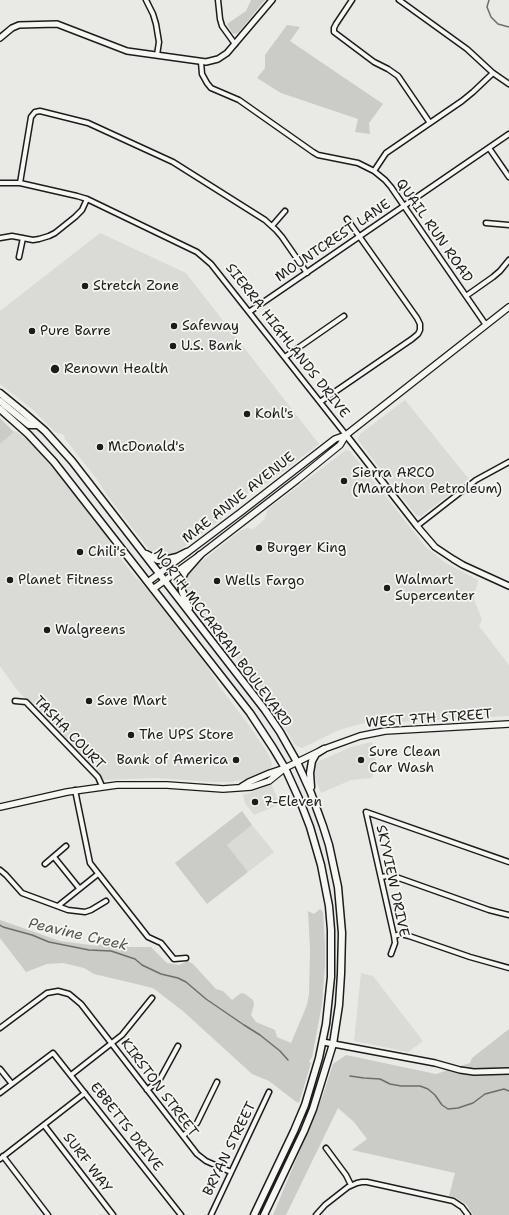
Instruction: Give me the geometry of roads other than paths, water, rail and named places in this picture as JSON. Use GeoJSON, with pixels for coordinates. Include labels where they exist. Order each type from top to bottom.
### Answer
{"type":"FeatureCollection","features":[{"type":"Feature","properties":{"kind":"main road","name":"MAE ANNE AVENUE"},"geometry":{"type":"LineString","coordinates":[[148,582],[335,439],[346,435],[509,307]]}},
{"type":"Feature","properties":{"kind":"main road","name":"NORTH MCCARRAN BOULEVARD"},"geometry":{"type":"LineString","coordinates":[[0,393],[38,425],[72,461],[270,717],[296,762],[318,809],[335,869],[341,910],[341,974],[333,1044],[313,1109],[264,1215]]}},
{"type":"Feature","properties":{"kind":"main road"},"geometry":{"type":"LineString","coordinates":[[0,401],[29,425],[38,425]]}},
{"type":"Feature","properties":{"kind":"main road","name":"NORTH MCCARRAN BOULEVARD"},"geometry":{"type":"LineString","coordinates":[[0,409],[28,434],[54,462],[250,713],[285,768],[310,827],[321,865],[329,906],[331,930],[331,977],[327,1018],[313,1082],[305,1105],[254,1215]]}},
{"type":"Feature","properties":{"kind":"main road","name":"MAE ANNE AVENUE"},"geometry":{"type":"LineString","coordinates":[[153,589],[200,555],[297,480],[340,445],[346,435]]}},
{"type":"Feature","properties":{"kind":"main road"},"geometry":{"type":"LineString","coordinates":[[135,543],[142,552],[158,560],[170,559],[187,552]]}},
{"type":"Feature","properties":{"kind":"main road"},"geometry":{"type":"LineString","coordinates":[[193,617],[180,583],[182,576],[200,555]]}},
{"type":"Feature","properties":{"kind":"main road","name":"WEST 7TH STREET"},"geometry":{"type":"LineString","coordinates":[[0,807],[54,794],[102,786],[150,784],[223,789],[257,786],[268,781],[285,768],[324,749],[376,732],[509,724]]}},
{"type":"Feature","properties":{"kind":"main road"},"geometry":{"type":"LineString","coordinates":[[311,793],[310,766],[316,754],[324,749]]}},
{"type":"Feature","properties":{"kind":"street"},"geometry":{"type":"LineString","coordinates":[[146,0],[156,24],[159,42],[157,55]]}},
{"type":"Feature","properties":{"kind":"street"},"geometry":{"type":"LineString","coordinates":[[218,0],[222,26],[235,44]]}},
{"type":"Feature","properties":{"kind":"street"},"geometry":{"type":"LineString","coordinates":[[0,38],[12,28],[19,25],[57,24],[127,51],[201,62],[213,61],[227,53],[272,0]]}},
{"type":"Feature","properties":{"kind":"street"},"geometry":{"type":"LineString","coordinates":[[352,0],[336,24],[334,32],[374,62],[398,76],[430,123]]}},
{"type":"Feature","properties":{"kind":"street"},"geometry":{"type":"LineString","coordinates":[[399,0],[466,49],[493,73],[509,84]]}},
{"type":"Feature","properties":{"kind":"street","name":"QUAIL RUN ROAD"},"geometry":{"type":"LineString","coordinates":[[201,62],[202,74],[211,88],[239,100],[312,152],[318,155],[358,163],[374,171],[385,180],[486,325]]}},
{"type":"Feature","properties":{"kind":"street"},"geometry":{"type":"LineString","coordinates":[[374,171],[386,153],[462,101],[493,73]]}},
{"type":"Feature","properties":{"kind":"street"},"geometry":{"type":"LineString","coordinates":[[20,183],[31,117],[35,112],[40,111],[95,125],[173,162],[272,226],[282,237],[307,273]]}},
{"type":"Feature","properties":{"kind":"street","name":"MOUNTCREST LANE"},"geometry":{"type":"LineString","coordinates":[[249,312],[509,134]]}},
{"type":"Feature","properties":{"kind":"street"},"geometry":{"type":"LineString","coordinates":[[489,148],[509,177]]}},
{"type":"Feature","properties":{"kind":"street","name":"SIERRA HIGHLANDS DRIVE"},"geometry":{"type":"LineString","coordinates":[[0,183],[20,183],[69,193],[87,199],[197,252],[211,264],[417,526],[435,546],[453,559],[509,586]]}},
{"type":"Feature","properties":{"kind":"street"},"geometry":{"type":"LineString","coordinates":[[0,238],[12,236],[39,239],[46,237],[78,214],[82,210],[87,199]]}},
{"type":"Feature","properties":{"kind":"street"},"geometry":{"type":"LineString","coordinates":[[272,226],[285,211]]}},
{"type":"Feature","properties":{"kind":"street"},"geometry":{"type":"LineString","coordinates":[[320,402],[412,339],[420,330],[420,324],[417,318],[347,219]]}},
{"type":"Feature","properties":{"kind":"street"},"geometry":{"type":"LineString","coordinates":[[486,222],[509,225]]}},
{"type":"Feature","properties":{"kind":"street"},"geometry":{"type":"LineString","coordinates":[[19,257],[23,238]]}},
{"type":"Feature","properties":{"kind":"street"},"geometry":{"type":"LineString","coordinates":[[466,296],[494,277],[509,260]]}},
{"type":"Feature","properties":{"kind":"street"},"geometry":{"type":"LineString","coordinates":[[285,357],[344,316]]}},
{"type":"Feature","properties":{"kind":"street"},"geometry":{"type":"LineString","coordinates":[[417,526],[476,480],[509,462]]}},
{"type":"Feature","properties":{"kind":"street","name":"TASHA COURT"},"geometry":{"type":"LineString","coordinates":[[16,702],[26,702],[98,777],[102,786]]}},
{"type":"Feature","properties":{"kind":"street"},"geometry":{"type":"LineString","coordinates":[[75,790],[90,863],[148,937],[161,943],[174,959],[186,958]]}},
{"type":"Feature","properties":{"kind":"street","name":"SKYVIEW DRIVE"},"geometry":{"type":"LineString","coordinates":[[391,954],[395,942],[394,936],[366,812],[509,862]]}},
{"type":"Feature","properties":{"kind":"street"},"geometry":{"type":"LineString","coordinates":[[45,864],[66,846]]}},
{"type":"Feature","properties":{"kind":"street"},"geometry":{"type":"LineString","coordinates":[[54,857],[80,888]]}},
{"type":"Feature","properties":{"kind":"street"},"geometry":{"type":"LineString","coordinates":[[0,870],[22,893],[68,910],[85,912],[92,910],[106,902]]}},
{"type":"Feature","properties":{"kind":"street"},"geometry":{"type":"LineString","coordinates":[[58,906],[98,874]]}},
{"type":"Feature","properties":{"kind":"street"},"geometry":{"type":"LineString","coordinates":[[381,877],[396,877],[489,910],[509,915]]}},
{"type":"Feature","properties":{"kind":"street"},"geometry":{"type":"LineString","coordinates":[[394,936],[401,934],[409,936],[470,957],[509,968]]}},
{"type":"Feature","properties":{"kind":"street","name":"KIRSTON STREET"},"geometry":{"type":"LineString","coordinates":[[0,1028],[42,996],[52,991],[69,994],[81,1004],[197,1154],[201,1158],[231,1172]]}},
{"type":"Feature","properties":{"kind":"street"},"geometry":{"type":"LineString","coordinates":[[71,1075],[122,1035],[152,998]]}},
{"type":"Feature","properties":{"kind":"street"},"geometry":{"type":"LineString","coordinates":[[322,1042],[435,1063],[460,1070],[474,1072],[509,1071]]}},
{"type":"Feature","properties":{"kind":"street"},"geometry":{"type":"LineString","coordinates":[[147,1090],[160,1079],[178,1046]]}},
{"type":"Feature","properties":{"kind":"street","name":"EBBETTS DRIVE"},"geometry":{"type":"LineString","coordinates":[[12,1084],[53,1053],[181,1215]]}},
{"type":"Feature","properties":{"kind":"street"},"geometry":{"type":"LineString","coordinates":[[0,1069],[12,1084],[0,1093]]}},
{"type":"Feature","properties":{"kind":"street"},"geometry":{"type":"LineString","coordinates":[[183,1136],[197,1123],[217,1082]]}},
{"type":"Feature","properties":{"kind":"street","name":"BRYAN STREET"},"geometry":{"type":"LineString","coordinates":[[211,1215],[269,1092]]}},
{"type":"Feature","properties":{"kind":"street"},"geometry":{"type":"LineString","coordinates":[[48,1215],[1,1157],[85,1094]]}},
{"type":"Feature","properties":{"kind":"street","name":"SURF WAY"},"geometry":{"type":"LineString","coordinates":[[44,1125],[113,1215]]}},
{"type":"Feature","properties":{"kind":"street"},"geometry":{"type":"LineString","coordinates":[[326,1148],[352,1185]]}},
{"type":"Feature","properties":{"kind":"street"},"geometry":{"type":"LineString","coordinates":[[316,1215],[325,1205],[352,1185],[362,1182],[453,1201],[462,1207],[468,1215]]}},
{"type":"Feature","properties":{"kind":"waterway"},"geometry":{"type":"LineString","coordinates":[[489,0],[487,7],[491,17],[498,24],[509,27]]}},
{"type":"Feature","properties":{"kind":"waterway","name":"Peavine Creek"},"geometry":{"type":"LineString","coordinates":[[0,925],[49,942],[89,950],[111,951],[135,959],[142,965],[161,974],[178,978],[186,982],[206,999],[260,1035],[280,1051],[288,1060]]}},
{"type":"Feature","properties":{"kind":"waterway","name":"Peavine Creek"},"geometry":{"type":"LineString","coordinates":[[350,1076],[380,1079],[390,1084],[401,1086],[420,1086],[428,1089],[435,1095],[442,1105],[448,1109],[458,1108],[473,1103],[485,1094],[504,1089],[509,1091]]}},
{"type":"Feature","properties":{"kind":"place","name":"Stretch Zone"},"geometry":{"type":"Point","coordinates":[85,286]}},
{"type":"Feature","properties":{"kind":"place","name":"Safeway"},"geometry":{"type":"Point","coordinates":[174,326]}},
{"type":"Feature","properties":{"kind":"place","name":"Pure Barre"},"geometry":{"type":"Point","coordinates":[32,331]}},
{"type":"Feature","properties":{"kind":"place","name":"U.S. Bank"},"geometry":{"type":"Point","coordinates":[173,346]}},
{"type":"Feature","properties":{"kind":"place","name":"Renown Health"},"geometry":{"type":"Point","coordinates":[55,369]}},
{"type":"Feature","properties":{"kind":"place","name":"Kohl's"},"geometry":{"type":"Point","coordinates":[247,414]}},
{"type":"Feature","properties":{"kind":"place","name":"McDonald's"},"geometry":{"type":"Point","coordinates":[100,447]}},
{"type":"Feature","properties":{"kind":"place","name":"Sierra ARCO (Marathon Petroleum)"},"geometry":{"type":"Point","coordinates":[344,481]}},
{"type":"Feature","properties":{"kind":"place","name":"Burger King"},"geometry":{"type":"Point","coordinates":[259,548]}},
{"type":"Feature","properties":{"kind":"place","name":"Chili's"},"geometry":{"type":"Point","coordinates":[80,552]}},
{"type":"Feature","properties":{"kind":"place","name":"Planet Fitness"},"geometry":{"type":"Point","coordinates":[10,580]}},
{"type":"Feature","properties":{"kind":"place","name":"Wells Fargo"},"geometry":{"type":"Point","coordinates":[217,581]}},
{"type":"Feature","properties":{"kind":"place","name":"Walmart Supercenter"},"geometry":{"type":"Point","coordinates":[387,588]}},
{"type":"Feature","properties":{"kind":"place","name":"Walgreens"},"geometry":{"type":"Point","coordinates":[47,630]}},
{"type":"Feature","properties":{"kind":"place","name":"Save Mart"},"geometry":{"type":"Point","coordinates":[89,701]}},
{"type":"Feature","properties":{"kind":"place","name":"The UPS Store"},"geometry":{"type":"Point","coordinates":[131,735]}},
{"type":"Feature","properties":{"kind":"place","name":"Bank of America"},"geometry":{"type":"Point","coordinates":[236,760]}},
{"type":"Feature","properties":{"kind":"place","name":"Sure Clean Car Wash"},"geometry":{"type":"Point","coordinates":[361,760]}},
{"type":"Feature","properties":{"kind":"place","name":"7-Eleven"},"geometry":{"type":"Point","coordinates":[255,802]}}]}
